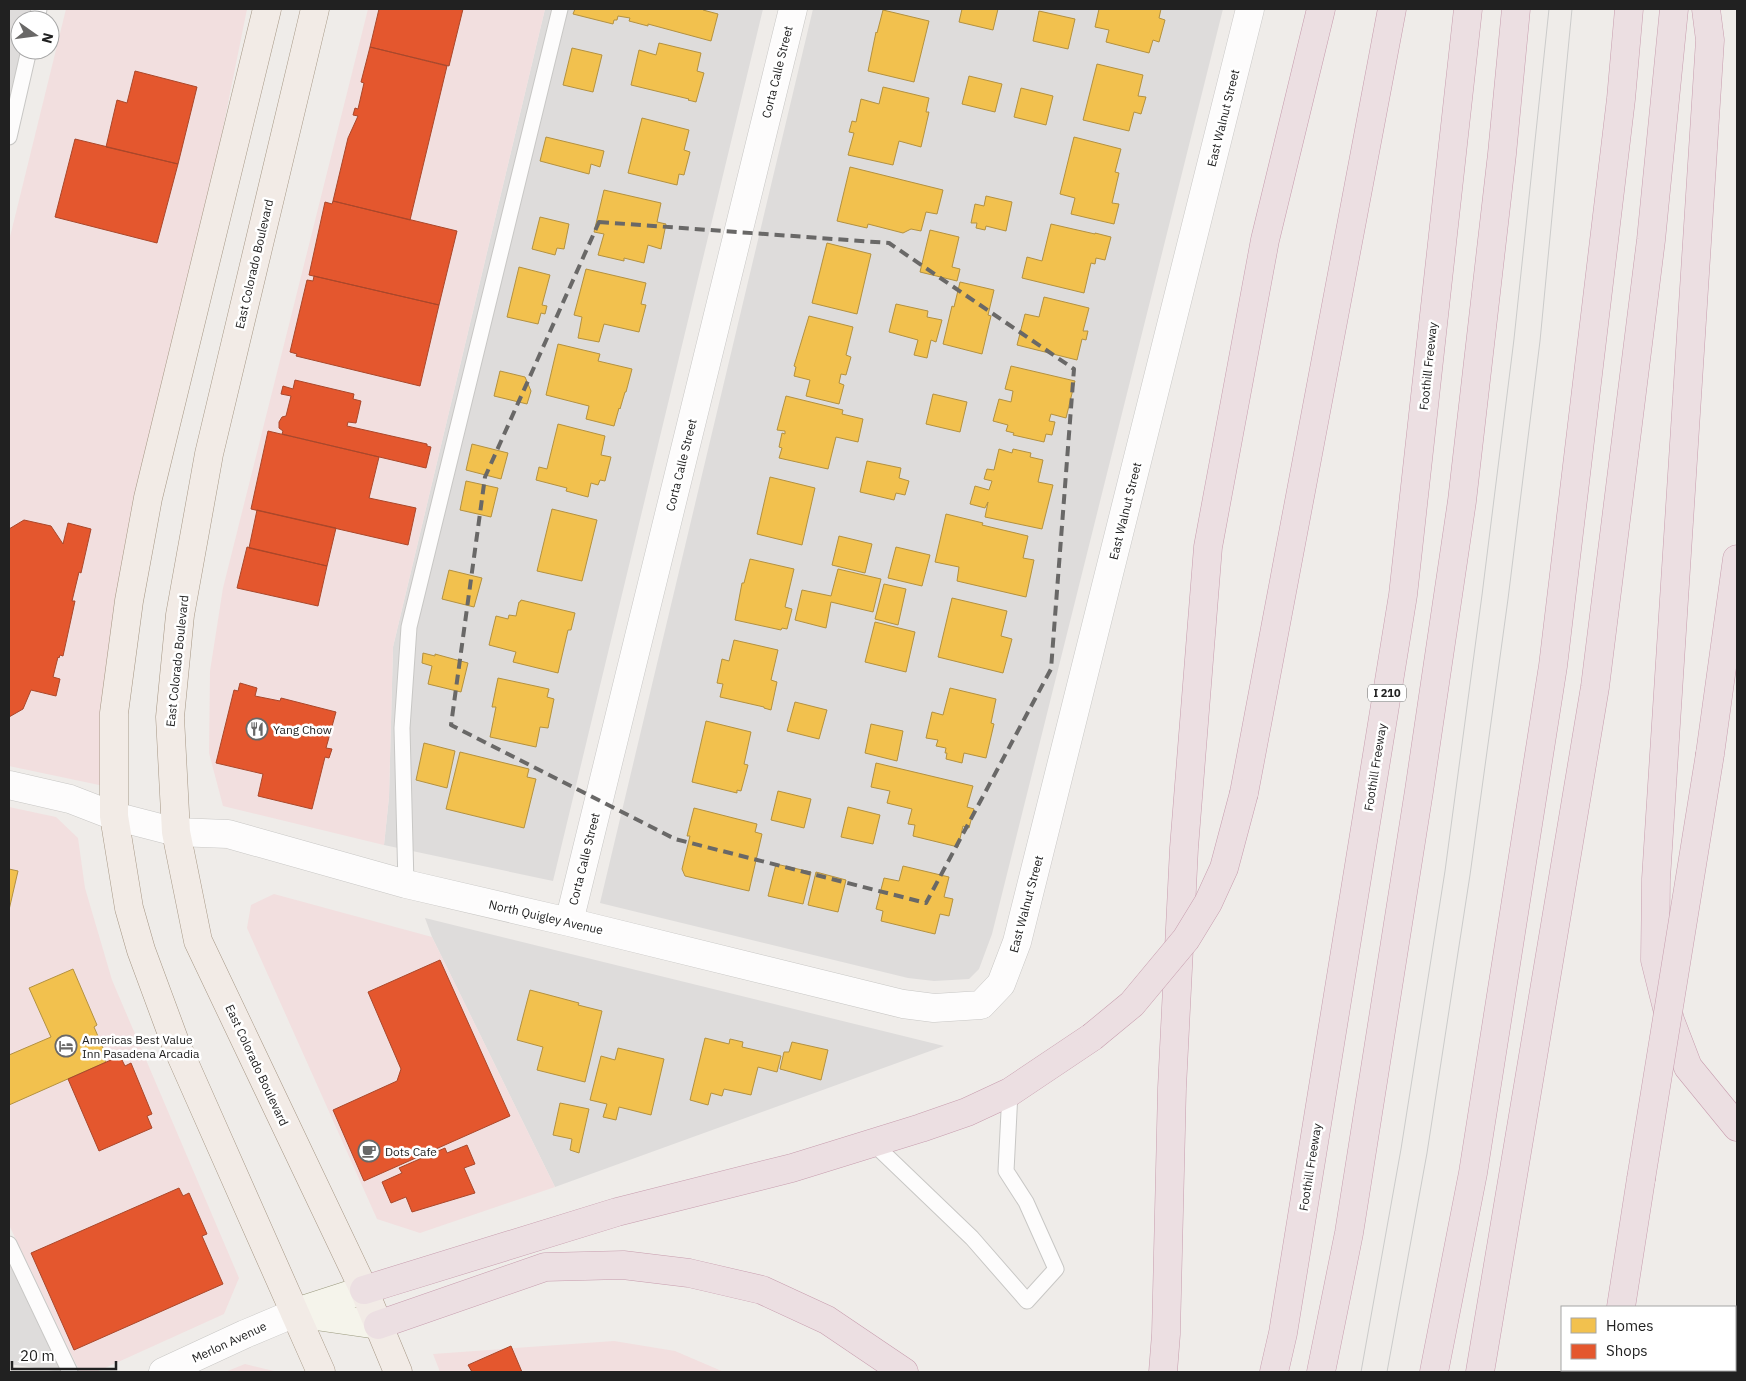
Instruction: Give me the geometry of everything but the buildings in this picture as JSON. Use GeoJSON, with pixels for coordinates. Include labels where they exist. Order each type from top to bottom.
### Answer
{"type":"FeatureCollection","features":[{"type":"Feature","properties":{"kind":"highway"},"geometry":{"type":"LineString","coordinates":[[1163,1372],[1166,1334],[1172,1088],[1184,848],[1208,547],[1265,240],[1322,9]]}},
{"type":"Feature","properties":{"kind":"highway"},"geometry":{"type":"LineString","coordinates":[[364,1290],[617,1212],[792,1168],[874,1144],[967,1112],[1010,1092],[1092,1037],[1132,1004],[1186,939],[1208,903],[1224,868],[1244,793],[1392,9]]}},
{"type":"Feature","properties":{"kind":"highway","name":"Foothill Freeway"},"geometry":{"type":"LineString","coordinates":[[1274,1372],[1283,1333],[1403,595],[1468,9]]}},
{"type":"Feature","properties":{"kind":"highway"},"geometry":{"type":"LineString","coordinates":[[1321,1372],[1350,1224],[1419,791],[1457,530],[1502,154],[1516,9]]}},
{"type":"Feature","properties":{"kind":"highway"},"geometry":{"type":"LineString","coordinates":[[1434,1372],[1473,1173],[1553,666],[1620,109],[1629,9]]}},
{"type":"Feature","properties":{"kind":"highway"},"geometry":{"type":"LineString","coordinates":[[1480,1372],[1595,687],[1650,250],[1674,9]]}},
{"type":"Feature","properties":{"kind":"highway"},"geometry":{"type":"LineString","coordinates":[[1706,9],[1710,40],[1656,879],[1656,960],[1670,1020],[1688,1067],[1737,1127]]}},
{"type":"Feature","properties":{"kind":"highway"},"geometry":{"type":"LineString","coordinates":[[1621,1306],[1710,754],[1737,559]]}},
{"type":"Feature","properties":{"kind":"highway"},"geometry":{"type":"LineString","coordinates":[[378,1326],[545,1267],[623,1265],[689,1273],[762,1290],[827,1320],[904,1372]]}},
{"type":"Feature","properties":{"kind":"main road"},"geometry":{"type":"LineString","coordinates":[[267,9],[148,498],[129,601],[114,713],[114,816],[129,908],[175,1042],[321,1372]]}},
{"type":"Feature","properties":{"kind":"main road","name":"East Colorado Boulevard"},"geometry":{"type":"LineString","coordinates":[[315,9],[209,454],[180,615],[170,718],[176,832],[198,941],[364,1290],[398,1372]]}},
{"type":"Feature","properties":{"kind":"street","name":"Corta Calle Street"},"geometry":{"type":"LineString","coordinates":[[569,922],[793,9]]}},
{"type":"Feature","properties":{"kind":"street","name":"East Walnut Street"},"geometry":{"type":"LineString","coordinates":[[981,1005],[1002,984],[1017,942],[1250,9]]}},
{"type":"Feature","properties":{"kind":"street","name":"North Quigley Avenue"},"geometry":{"type":"LineString","coordinates":[[9,785],[70,799],[114,816],[176,832],[228,834],[406,884],[903,1004],[934,1008],[981,1005]]}},
{"type":"Feature","properties":{"kind":"street","name":"Merlon Avenue"},"geometry":{"type":"LineString","coordinates":[[163,1372],[295,1313],[364,1290]]}},
{"type":"Feature","properties":{"kind":"street"},"geometry":{"type":"LineString","coordinates":[[295,1313],[378,1326]]}},
{"type":"Feature","properties":{"kind":"lane"},"geometry":{"type":"LineString","coordinates":[[406,884],[402,728],[409,627],[560,9]]}},
{"type":"Feature","properties":{"kind":"lane"},"geometry":{"type":"LineString","coordinates":[[9,137],[28,60]]}},
{"type":"Feature","properties":{"kind":"lane"},"geometry":{"type":"LineString","coordinates":[[874,1144],[972,1238],[1028,1301],[1056,1269],[1026,1202],[1006,1171],[1010,1092]]}},
{"type":"Feature","properties":{"kind":"lane"},"geometry":{"type":"LineString","coordinates":[[9,1244],[70,1372]]}},
{"type":"Feature","properties":{"kind":"highlighted area"},"geometry":{"type":"Polygon","coordinates":[[[599,222],[889,243],[1074,369],[1051,669],[926,903],[675,839],[451,725],[485,477],[599,222]]]}},
{"type":"Feature","properties":{"kind":"shaded area"},"geometry":{"type":"Polygon","coordinates":[[[9,9],[33,9],[10,10],[10,60],[21,60],[9,109],[9,9]]]}},
{"type":"Feature","properties":{"kind":"shaded area"},"geometry":{"type":"Polygon","coordinates":[[[66,9],[247,9],[149,495],[118,789],[9,766],[9,241],[53,60],[60,60],[60,33],[66,9]]]}},
{"type":"Feature","properties":{"kind":"shaded area"},"geometry":{"type":"Polygon","coordinates":[[[368,9],[545,9],[393,647],[389,797],[384,845],[223,806],[209,753],[210,671],[223,588],[368,9]]]}},
{"type":"Feature","properties":{"kind":"shaded area"},"geometry":{"type":"Polygon","coordinates":[[[545,9],[763,9],[553,881],[384,845],[389,797],[393,647],[545,9]]]}},
{"type":"Feature","properties":{"kind":"shaded area"},"geometry":{"type":"Polygon","coordinates":[[[813,9],[1223,9],[992,934],[979,969],[969,979],[934,981],[908,978],[600,903],[813,9]]]}},
{"type":"Feature","properties":{"kind":"shaded area"},"geometry":{"type":"Polygon","coordinates":[[[9,807],[56,817],[78,838],[85,888],[112,980],[239,1278],[224,1314],[96,1372],[80,1372],[9,1225],[9,807]]]}},
{"type":"Feature","properties":{"kind":"shaded area"},"geometry":{"type":"Polygon","coordinates":[[[274,894],[432,937],[555,1187],[420,1233],[377,1219],[247,928],[251,905],[274,894]]]}},
{"type":"Feature","properties":{"kind":"shaded area"},"geometry":{"type":"Polygon","coordinates":[[[425,918],[944,1046],[555,1187],[432,937],[425,918]]]}},
{"type":"Feature","properties":{"kind":"shaded area"},"geometry":{"type":"Polygon","coordinates":[[[9,1263],[61,1372],[9,1364],[9,1263]]]}},
{"type":"Feature","properties":{"kind":"shaded area"},"geometry":{"type":"Polygon","coordinates":[[[614,1341],[675,1351],[724,1372],[440,1372],[433,1354],[614,1341]]]}},
{"type":"Feature","properties":{"kind":"shaded area"},"geometry":{"type":"Polygon","coordinates":[[[245,1364],[278,1372],[225,1372],[245,1364]]]}},
{"type":"Feature","properties":{"kind":"tram line"},"geometry":{"type":"LineString","coordinates":[[1361,1372],[1401,1149],[1445,871],[1514,339],[1549,9]]}},
{"type":"Feature","properties":{"kind":"tram line"},"geometry":{"type":"LineString","coordinates":[[1387,1372],[1427,1153],[1470,875],[1508,599],[1540,341],[1572,9]]}},
{"type":"Feature","properties":{"kind":"place","name":"Yang Chow"},"geometry":{"type":"Point","coordinates":[257,729]}},
{"type":"Feature","properties":{"kind":"place","name":"Americas Best Value Inn Pasadena Arcadia"},"geometry":{"type":"Point","coordinates":[66,1046]}},
{"type":"Feature","properties":{"kind":"place","name":"Dots Cafe"},"geometry":{"type":"Point","coordinates":[369,1151]}}]}
